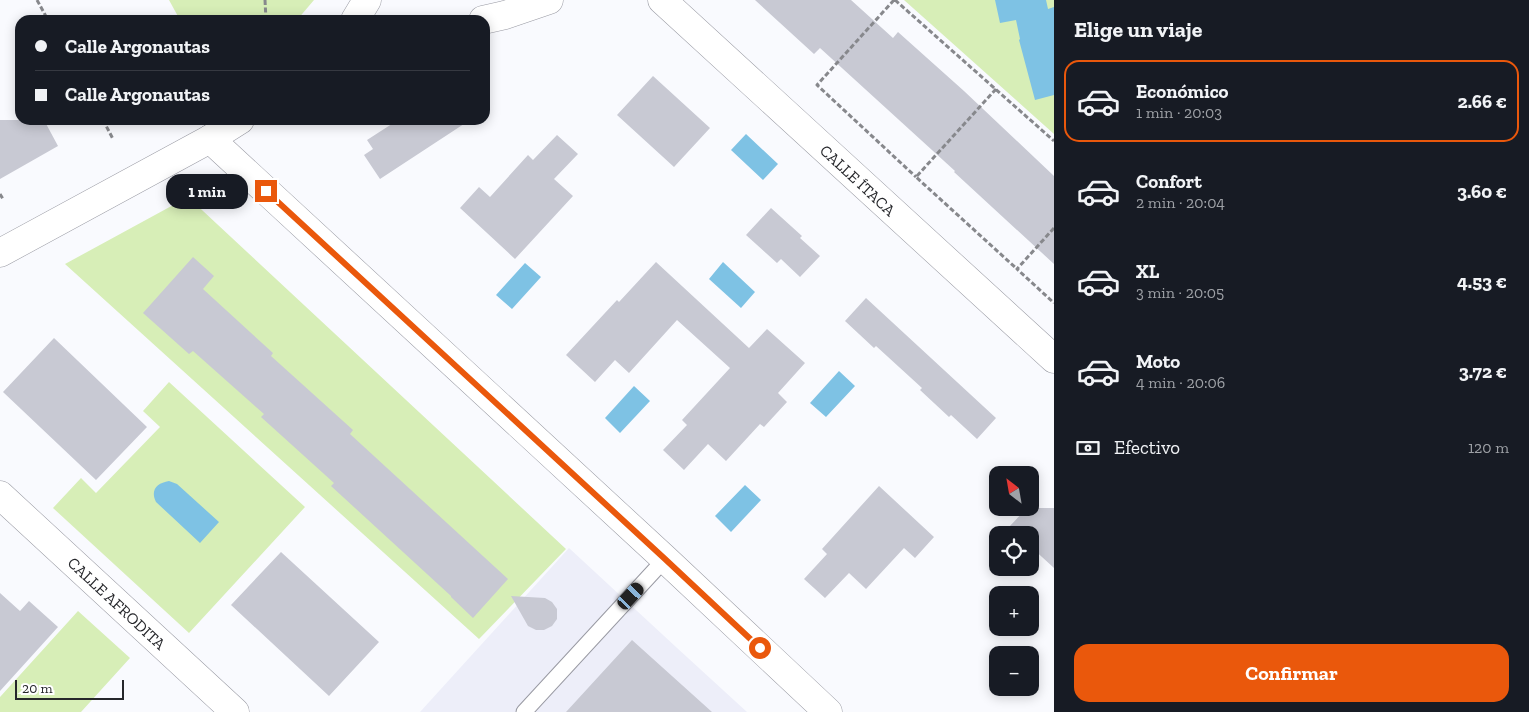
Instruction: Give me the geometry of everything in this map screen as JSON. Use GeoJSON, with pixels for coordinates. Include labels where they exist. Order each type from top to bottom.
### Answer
{"type":"FeatureCollection","features":[{"type":"Feature","properties":{"kind":"street"},"geometry":{"type":"LineString","coordinates":[[358,15],[367,0]]}},
{"type":"Feature","properties":{"kind":"street"},"geometry":{"type":"LineString","coordinates":[[490,18],[549,0]]}},
{"type":"Feature","properties":{"kind":"street","name":"CALLE ÍTACA"},"geometry":{"type":"LineString","coordinates":[[662,0],[1054,359]]}},
{"type":"Feature","properties":{"kind":"street"},"geometry":{"type":"LineString","coordinates":[[0,253],[232,125]]}},
{"type":"Feature","properties":{"kind":"street"},"geometry":{"type":"LineString","coordinates":[[210,138],[828,712]]}},
{"type":"Feature","properties":{"kind":"street","name":"CALLE AFRODITA"},"geometry":{"type":"LineString","coordinates":[[0,495],[235,712]]}},
{"type":"Feature","properties":{"kind":"lane"},"geometry":{"type":"LineString","coordinates":[[524,712],[665,559]]}},
{"type":"Feature","properties":{"kind":"path"},"geometry":{"type":"LineString","coordinates":[[37,0],[45,15]]}},
{"type":"Feature","properties":{"kind":"path"},"geometry":{"type":"LineString","coordinates":[[265,0],[266,15]]}},
{"type":"Feature","properties":{"kind":"path"},"geometry":{"type":"LineString","coordinates":[[1054,141],[894,0],[816,85],[1054,303]]}},
{"type":"Feature","properties":{"kind":"path"},"geometry":{"type":"LineString","coordinates":[[916,177],[996,90]]}},
{"type":"Feature","properties":{"kind":"path"},"geometry":{"type":"LineString","coordinates":[[105,125],[113,139]]}},
{"type":"Feature","properties":{"kind":"path"},"geometry":{"type":"LineString","coordinates":[[0,194],[3,199]]}},
{"type":"Feature","properties":{"kind":"path"},"geometry":{"type":"LineString","coordinates":[[1017,269],[1054,228]]}},
{"type":"Feature","properties":{"kind":"shaded area"},"geometry":{"type":"Polygon","coordinates":[[[569,548],[676,647],[747,712],[420,712],[569,548]]]}},
{"type":"Feature","properties":{"kind":"green space"},"geometry":{"type":"Polygon","coordinates":[[[169,0],[314,0],[301,15],[177,15],[169,0]]]}},
{"type":"Feature","properties":{"kind":"green space"},"geometry":{"type":"Polygon","coordinates":[[[904,0],[1054,0],[1054,134],[904,0]]]}},
{"type":"Feature","properties":{"kind":"green space"},"geometry":{"type":"Polygon","coordinates":[[[188,197],[566,549],[479,639],[65,264],[188,197]]]}},
{"type":"Feature","properties":{"kind":"green space"},"geometry":{"type":"Polygon","coordinates":[[[169,382],[305,507],[189,633],[53,508],[81,478],[96,493],[160,427],[143,411],[169,382]]]}},
{"type":"Feature","properties":{"kind":"green space"},"geometry":{"type":"Polygon","coordinates":[[[78,611],[130,658],[81,712],[0,712],[0,697],[78,611]]]}},
{"type":"Feature","properties":{"kind":"water"},"geometry":{"type":"Polygon","coordinates":[[[995,0],[1046,0],[1048,9],[1054,7],[1054,95],[1035,100],[1019,40],[1016,20],[1000,23],[995,0]]]}},
{"type":"Feature","properties":{"kind":"water"},"geometry":{"type":"Polygon","coordinates":[[[746,134],[778,164],[763,180],[731,150],[746,134]]]}},
{"type":"Feature","properties":{"kind":"water"},"geometry":{"type":"Polygon","coordinates":[[[723,262],[755,292],[741,308],[709,279],[723,262]]]}},
{"type":"Feature","properties":{"kind":"water"},"geometry":{"type":"Polygon","coordinates":[[[525,263],[541,277],[512,309],[496,295],[525,263]]]}},
{"type":"Feature","properties":{"kind":"water"},"geometry":{"type":"Polygon","coordinates":[[[839,371],[855,386],[826,417],[810,403],[839,371]]]}},
{"type":"Feature","properties":{"kind":"water"},"geometry":{"type":"Polygon","coordinates":[[[634,386],[650,401],[620,433],[605,418],[634,386]]]}},
{"type":"Feature","properties":{"kind":"water"},"geometry":{"type":"Polygon","coordinates":[[[169,481],[177,484],[219,522],[200,543],[154,498],[154,491],[158,485],[169,481]]]}},
{"type":"Feature","properties":{"kind":"water"},"geometry":{"type":"Polygon","coordinates":[[[745,485],[761,500],[731,532],[715,516],[745,485]]]}},
{"type":"Feature","properties":{"kind":"building"},"geometry":{"type":"Polygon","coordinates":[[[755,0],[851,0],[893,38],[898,32],[1054,176],[1054,264],[820,48],[814,54],[755,0]]]}},
{"type":"Feature","properties":{"kind":"building"},"geometry":{"type":"Polygon","coordinates":[[[653,76],[710,128],[674,167],[617,115],[653,76]]]}},
{"type":"Feature","properties":{"kind":"building"},"geometry":{"type":"Polygon","coordinates":[[[0,120],[15,120],[15,125],[47,125],[58,146],[0,179],[0,120]]]}},
{"type":"Feature","properties":{"kind":"building"},"geometry":{"type":"Polygon","coordinates":[[[390,125],[462,125],[380,179],[364,155],[373,149],[367,140],[390,125]]]}},
{"type":"Feature","properties":{"kind":"building"},"geometry":{"type":"Polygon","coordinates":[[[557,135],[578,154],[554,179],[573,196],[515,259],[460,208],[479,187],[490,197],[528,155],[533,160],[557,135]]]}},
{"type":"Feature","properties":{"kind":"building"},"geometry":{"type":"Polygon","coordinates":[[[771,208],[802,236],[800,238],[820,256],[800,277],[781,259],[777,263],[746,235],[771,208]]]}},
{"type":"Feature","properties":{"kind":"building"},"geometry":{"type":"Polygon","coordinates":[[[193,257],[214,276],[203,289],[273,353],[271,356],[353,430],[350,434],[508,579],[473,618],[331,486],[334,483],[261,417],[264,414],[193,351],[189,354],[143,313],[193,257]]]}},
{"type":"Feature","properties":{"kind":"building"},"geometry":{"type":"Polygon","coordinates":[[[656,262],[749,348],[767,329],[805,363],[778,393],[787,402],[764,427],[760,424],[726,461],[708,444],[684,470],[663,450],[687,425],[682,420],[730,368],[677,320],[629,373],[615,360],[595,382],[566,355],[617,300],[619,302],[656,262]]]}},
{"type":"Feature","properties":{"kind":"building"},"geometry":{"type":"Polygon","coordinates":[[[866,298],[996,418],[977,439],[951,415],[949,417],[920,390],[922,388],[845,321],[866,298]]]}},
{"type":"Feature","properties":{"kind":"building"},"geometry":{"type":"Polygon","coordinates":[[[54,338],[147,427],[96,480],[3,392],[54,338]]]}},
{"type":"Feature","properties":{"kind":"building"},"geometry":{"type":"Polygon","coordinates":[[[879,486],[934,537],[915,558],[904,548],[866,589],[849,573],[825,598],[804,579],[827,554],[822,549],[879,486]]]}},
{"type":"Feature","properties":{"kind":"building"},"geometry":{"type":"Polygon","coordinates":[[[1039,508],[1054,508],[1054,568],[1039,554],[1039,526],[1010,526],[1019,516],[1039,516],[1039,508]]]}},
{"type":"Feature","properties":{"kind":"building"},"geometry":{"type":"Polygon","coordinates":[[[281,552],[379,642],[329,696],[231,605],[281,552]]]}},
{"type":"Feature","properties":{"kind":"building"},"geometry":{"type":"Polygon","coordinates":[[[0,593],[20,611],[29,601],[58,627],[0,691],[0,593]]]}},
{"type":"Feature","properties":{"kind":"building"},"geometry":{"type":"Polygon","coordinates":[[[511,596],[545,598],[552,602],[557,609],[557,619],[552,626],[544,630],[536,630],[528,626],[511,596]]]}},
{"type":"Feature","properties":{"kind":"building"},"geometry":{"type":"Polygon","coordinates":[[[632,640],[712,712],[566,712],[632,640]]]}},
{"type":"Feature","properties":{"kind":"route"},"geometry":{"type":"LineString","coordinates":[[266,191],[760,648]]}}]}
